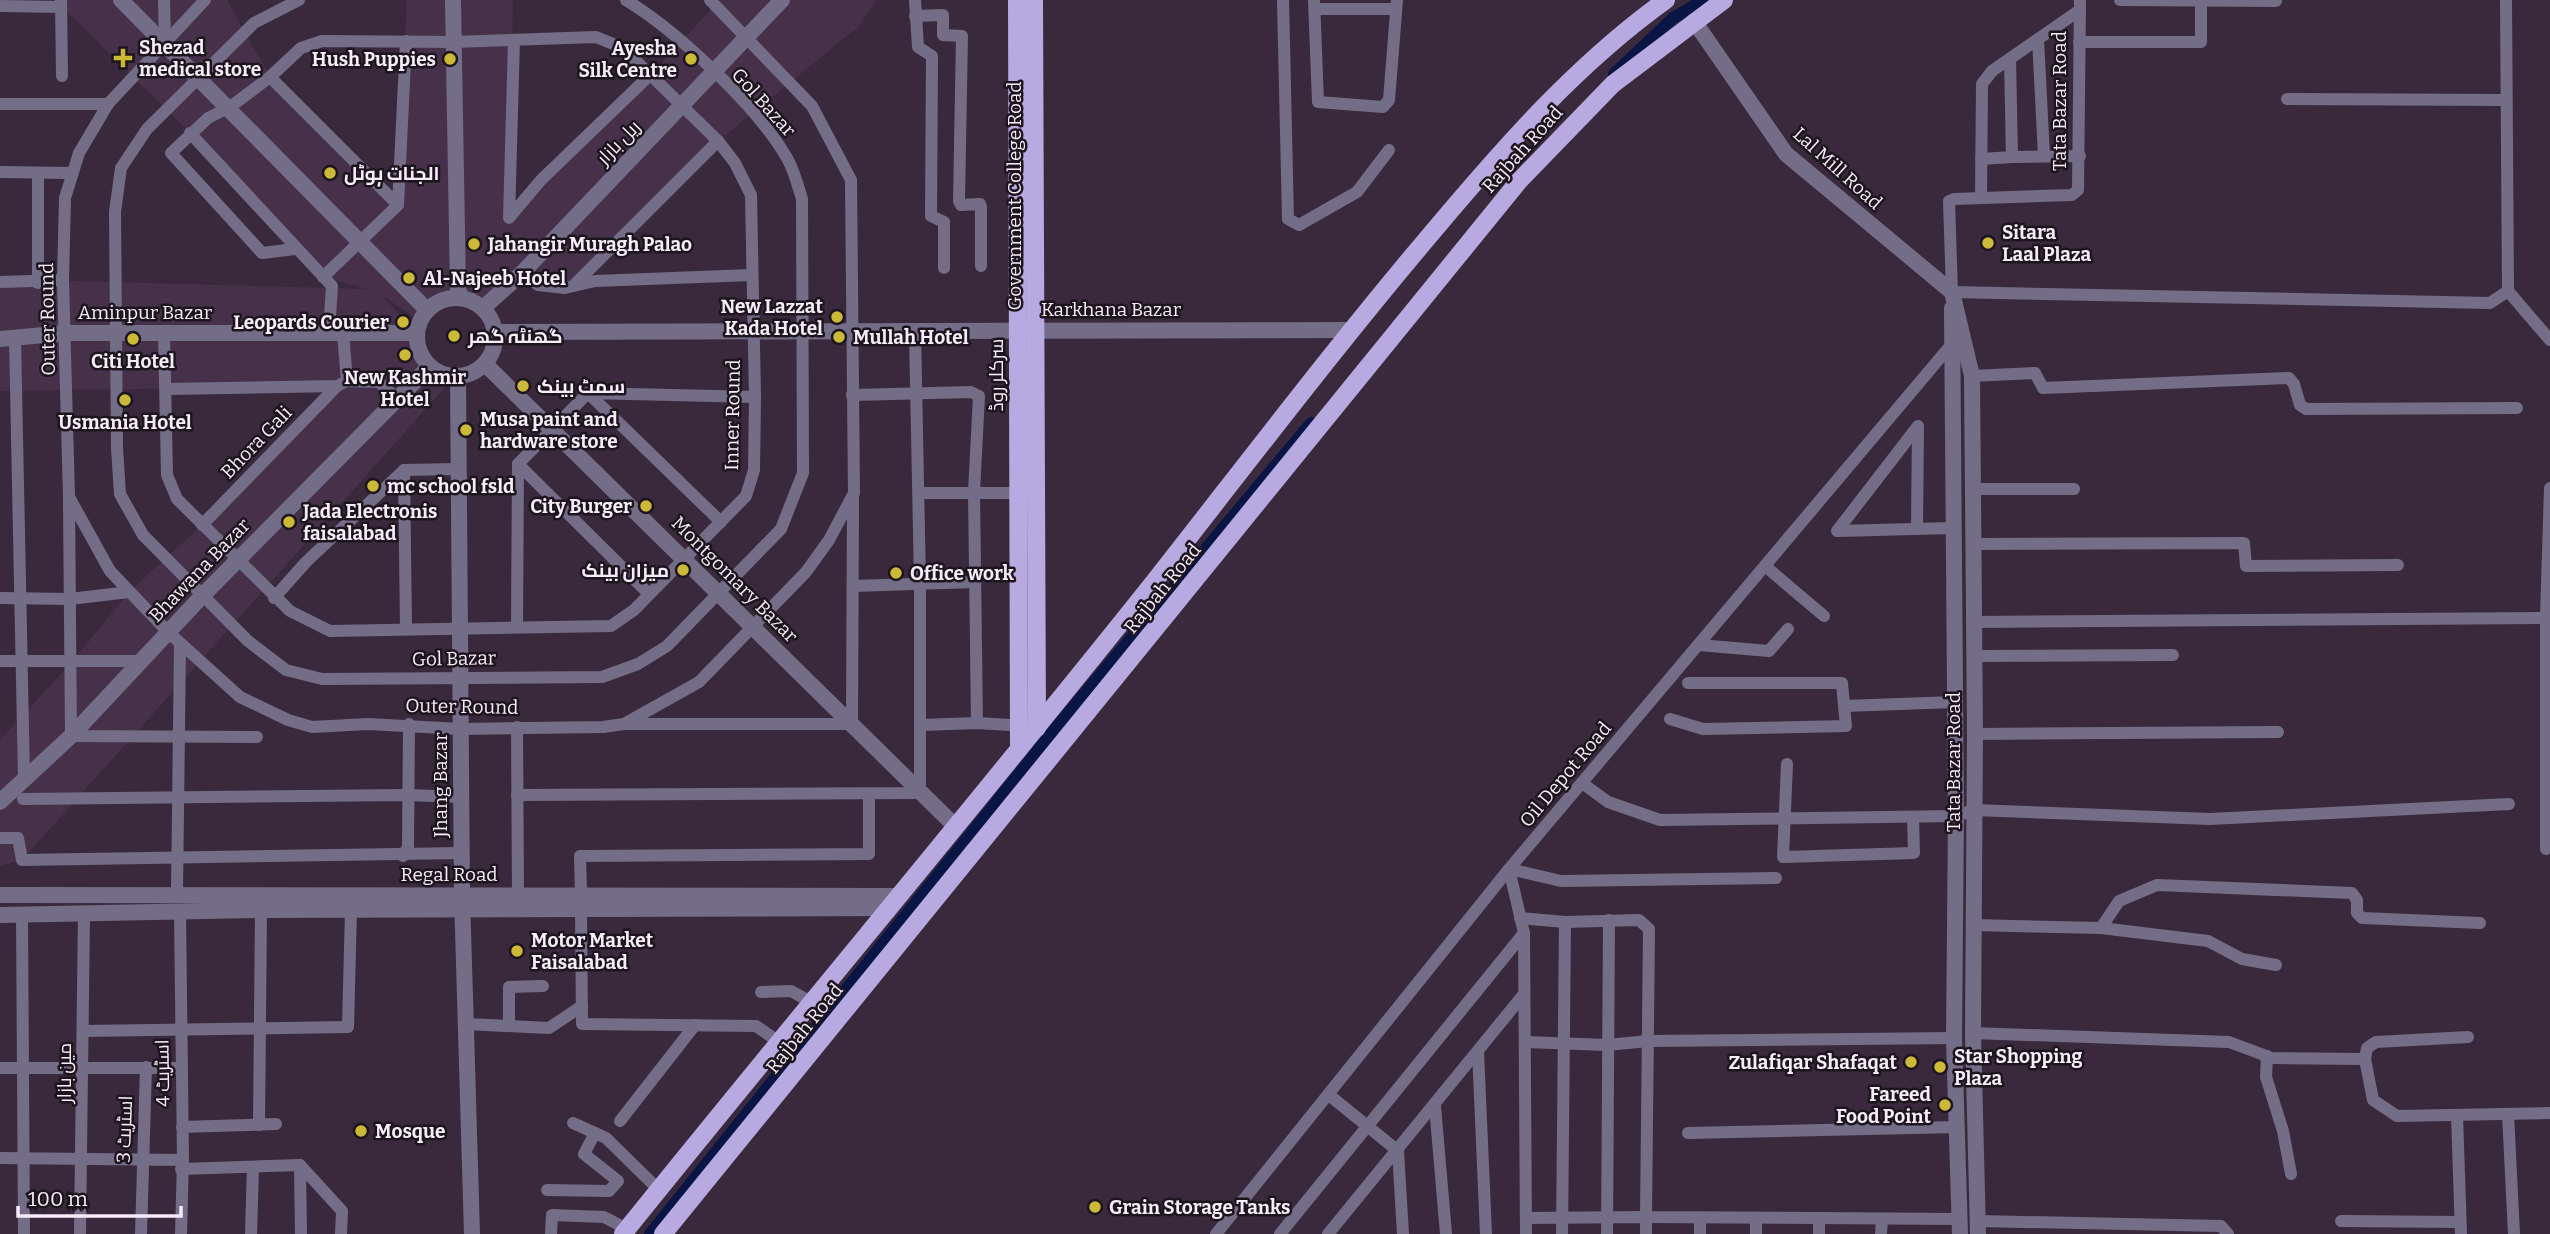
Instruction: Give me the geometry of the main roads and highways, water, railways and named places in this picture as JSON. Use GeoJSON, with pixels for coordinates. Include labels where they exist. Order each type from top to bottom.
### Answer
{"type":"FeatureCollection","features":[{"type":"Feature","properties":{"kind":"main road","name":"Rajbah Road"},"geometry":{"type":"LineString","coordinates":[[632,1225],[954,825],[1019,749],[1028,726],[1065,690],[1157,582],[1350,330],[1510,142],[1560,89],[1629,26],[1666,0]]}},
{"type":"Feature","properties":{"kind":"main road","name":"Rajbah Road"},"geometry":{"type":"LineString","coordinates":[[663,1234],[1519,181],[1613,84],[1724,0]]}},
{"type":"Feature","properties":{"kind":"main road","name":"سرکلر روڈ"},"geometry":{"type":"LineString","coordinates":[[1025,1],[1017,330],[1018,493],[1028,726]]}},
{"type":"Feature","properties":{"kind":"main road","name":"Government College Road"},"geometry":{"type":"LineString","coordinates":[[1025,1],[1035,330],[1037,679],[1028,726]]}},
{"type":"Feature","properties":{"kind":"main road"},"geometry":{"type":"LineString","coordinates":[[1157,582],[1179,598]]}},
{"type":"Feature","properties":{"kind":"main road"},"geometry":{"type":"LineString","coordinates":[[1037,679],[1065,690]]}},
{"type":"Feature","properties":{"kind":"main road"},"geometry":{"type":"LineString","coordinates":[[632,1225],[657,1234]]}},
{"type":"Feature","properties":{"kind":"waterway"},"geometry":{"type":"LineString","coordinates":[[1614,74],[1673,18],[1704,0]]}},
{"type":"Feature","properties":{"kind":"waterway"},"geometry":{"type":"LineString","coordinates":[[650,1234],[1055,729],[1311,423]]}},
{"type":"Feature","properties":{"kind":"place","name":"Shezad medical store"},"geometry":{"type":"Point","coordinates":[123,58]}},
{"type":"Feature","properties":{"kind":"place","name":"Hush Puppies"},"geometry":{"type":"Point","coordinates":[450,59]}},
{"type":"Feature","properties":{"kind":"place","name":"Ayesha Silk Centre"},"geometry":{"type":"Point","coordinates":[691,59]}},
{"type":"Feature","properties":{"kind":"place","name":"الجنات ہوٹل"},"geometry":{"type":"Point","coordinates":[330,173]}},
{"type":"Feature","properties":{"kind":"place","name":"Sitara Laal Plaza"},"geometry":{"type":"Point","coordinates":[1988,243]}},
{"type":"Feature","properties":{"kind":"place","name":"Jahangir Muragh Palao"},"geometry":{"type":"Point","coordinates":[474,244]}},
{"type":"Feature","properties":{"kind":"place","name":"Al-Najeeb Hotel"},"geometry":{"type":"Point","coordinates":[409,278]}},
{"type":"Feature","properties":{"kind":"place","name":"New Lazzat Kada Hotel"},"geometry":{"type":"Point","coordinates":[837,317]}},
{"type":"Feature","properties":{"kind":"place","name":"Leopards Courier"},"geometry":{"type":"Point","coordinates":[403,322]}},
{"type":"Feature","properties":{"kind":"place","name":"گھنٹہ گھر"},"geometry":{"type":"Point","coordinates":[454,336]}},
{"type":"Feature","properties":{"kind":"place","name":"Mullah Hotel"},"geometry":{"type":"Point","coordinates":[839,337]}},
{"type":"Feature","properties":{"kind":"place","name":"Citi Hotel"},"geometry":{"type":"Point","coordinates":[133,339]}},
{"type":"Feature","properties":{"kind":"place","name":"New Kashmir Hotel"},"geometry":{"type":"Point","coordinates":[405,355]}},
{"type":"Feature","properties":{"kind":"place","name":"سمٹ بینک"},"geometry":{"type":"Point","coordinates":[523,386]}},
{"type":"Feature","properties":{"kind":"place","name":"Usmania Hotel"},"geometry":{"type":"Point","coordinates":[125,400]}},
{"type":"Feature","properties":{"kind":"place","name":"Musa paint and hardware store"},"geometry":{"type":"Point","coordinates":[466,430]}},
{"type":"Feature","properties":{"kind":"place","name":"mc school fsld"},"geometry":{"type":"Point","coordinates":[373,486]}},
{"type":"Feature","properties":{"kind":"place","name":"City Burger"},"geometry":{"type":"Point","coordinates":[646,506]}},
{"type":"Feature","properties":{"kind":"place","name":"Jada Electronis faisalabad"},"geometry":{"type":"Point","coordinates":[289,522]}},
{"type":"Feature","properties":{"kind":"place","name":"میزان بینک"},"geometry":{"type":"Point","coordinates":[683,570]}},
{"type":"Feature","properties":{"kind":"place","name":"Office work"},"geometry":{"type":"Point","coordinates":[896,573]}},
{"type":"Feature","properties":{"kind":"place","name":"Motor Market Faisalabad"},"geometry":{"type":"Point","coordinates":[517,951]}},
{"type":"Feature","properties":{"kind":"place","name":"Zulafiqar Shafaqat"},"geometry":{"type":"Point","coordinates":[1911,1062]}},
{"type":"Feature","properties":{"kind":"place","name":"Star Shopping Plaza"},"geometry":{"type":"Point","coordinates":[1940,1067]}},
{"type":"Feature","properties":{"kind":"place","name":"Fareed Food Point"},"geometry":{"type":"Point","coordinates":[1945,1105]}},
{"type":"Feature","properties":{"kind":"place","name":"Mosque"},"geometry":{"type":"Point","coordinates":[361,1131]}},
{"type":"Feature","properties":{"kind":"place","name":"Grain Storage Tanks"},"geometry":{"type":"Point","coordinates":[1095,1207]}}]}
